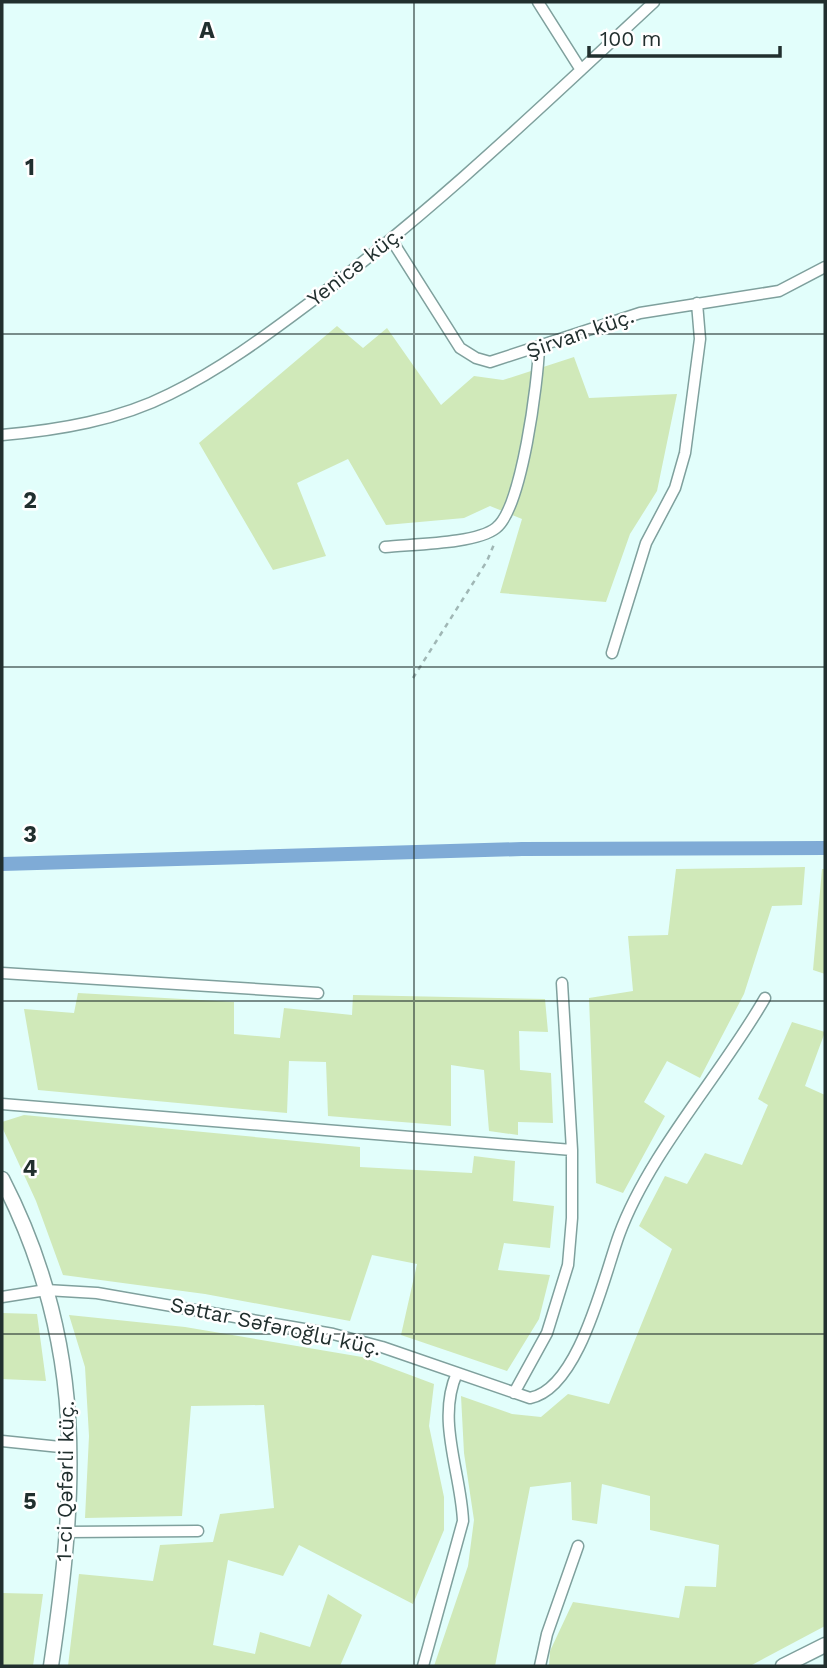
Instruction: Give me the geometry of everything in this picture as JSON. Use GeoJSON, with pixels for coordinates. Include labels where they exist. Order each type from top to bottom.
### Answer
{"type":"FeatureCollection","features":[{"type":"Feature","properties":{"kind":"street"},"geometry":{"type":"LineString","coordinates":[[538,2],[581,70]]}},
{"type":"Feature","properties":{"kind":"street","name":"Yenicə küç."},"geometry":{"type":"LineString","coordinates":[[2,435],[83,424],[170,394],[252,345],[391,239],[509,138],[654,2]]}},
{"type":"Feature","properties":{"kind":"street","name":"Şirvan küç."},"geometry":{"type":"LineString","coordinates":[[391,239],[460,348],[476,359],[490,362],[640,313],[779,291],[825,267]]}},
{"type":"Feature","properties":{"kind":"street"},"geometry":{"type":"LineString","coordinates":[[612,653],[646,542],[675,488],[685,453],[700,339],[697,303]]}},
{"type":"Feature","properties":{"kind":"street"},"geometry":{"type":"LineString","coordinates":[[385,547],[477,536],[496,528],[514,495],[538,381],[539,346]]}},
{"type":"Feature","properties":{"kind":"street"},"geometry":{"type":"LineString","coordinates":[[2,973],[318,993]]}},
{"type":"Feature","properties":{"kind":"street"},"geometry":{"type":"LineString","coordinates":[[514,1393],[547,1333],[568,1265],[572,1218],[572,1150],[562,984]]}},
{"type":"Feature","properties":{"kind":"street","name":"Səttar Səfəroğlu küç."},"geometry":{"type":"LineString","coordinates":[[2,1297],[46,1290],[97,1293],[333,1334],[530,1398],[542,1396],[567,1365],[583,1338],[621,1232],[642,1186],[739,1042],[765,998]]}},
{"type":"Feature","properties":{"kind":"street"},"geometry":{"type":"LineString","coordinates":[[2,1104],[572,1150]]}},
{"type":"Feature","properties":{"kind":"street","name":"1-ci Qəfərli küç."},"geometry":{"type":"LineString","coordinates":[[2,1180],[33,1250],[46,1290],[67,1391],[70,1448],[67,1532],[51,1666]]}},
{"type":"Feature","properties":{"kind":"street"},"geometry":{"type":"LineString","coordinates":[[423,1666],[463,1521],[462,1496],[447,1417],[447,1399],[457,1373]]}},
{"type":"Feature","properties":{"kind":"street"},"geometry":{"type":"LineString","coordinates":[[2,1441],[70,1448]]}},
{"type":"Feature","properties":{"kind":"street"},"geometry":{"type":"LineString","coordinates":[[67,1532],[198,1531]]}},
{"type":"Feature","properties":{"kind":"street"},"geometry":{"type":"LineString","coordinates":[[540,1666],[547,1634],[578,1546]]}},
{"type":"Feature","properties":{"kind":"street"},"geometry":{"type":"LineString","coordinates":[[783,1666],[825,1645]]}},
{"type":"Feature","properties":{"kind":"path"},"geometry":{"type":"LineString","coordinates":[[413,678],[487,561],[496,528]]}},
{"type":"Feature","properties":{"kind":"green space"},"geometry":{"type":"Polygon","coordinates":[[[337,326],[363,348],[387,328],[441,405],[474,376],[503,380],[574,357],[589,398],[677,394],[657,491],[630,534],[606,602],[500,593],[522,519],[490,506],[464,518],[386,525],[348,459],[297,483],[326,556],[273,570],[199,443],[337,326]]]}},
{"type":"Feature","properties":{"kind":"green space"},"geometry":{"type":"Polygon","coordinates":[[[805,867],[802,905],[772,906],[744,994],[700,1078],[667,1061],[644,1102],[665,1116],[623,1193],[596,1183],[589,998],[633,991],[628,936],[668,935],[676,869],[805,867]]]}},
{"type":"Feature","properties":{"kind":"green space"},"geometry":{"type":"Polygon","coordinates":[[[822,869],[825,869],[825,974],[813,970],[822,869]]]}},
{"type":"Feature","properties":{"kind":"green space"},"geometry":{"type":"Polygon","coordinates":[[[78,993],[234,1002],[234,1034],[280,1038],[284,1008],[352,1015],[353,995],[545,999],[548,1032],[519,1031],[520,1070],[551,1073],[553,1123],[518,1122],[518,1135],[489,1131],[484,1070],[451,1065],[451,1126],[328,1116],[326,1062],[289,1061],[287,1113],[38,1090],[24,1009],[74,1013],[78,993]]]}},
{"type":"Feature","properties":{"kind":"green space"},"geometry":{"type":"Polygon","coordinates":[[[792,1022],[825,1032],[805,1086],[825,1095],[825,1626],[750,1666],[549,1666],[550,1651],[573,1602],[679,1618],[685,1586],[716,1587],[719,1545],[650,1530],[650,1496],[602,1484],[597,1524],[572,1520],[571,1482],[530,1487],[495,1666],[434,1666],[468,1566],[474,1520],[464,1453],[461,1396],[512,1414],[541,1417],[568,1394],[609,1404],[672,1249],[639,1226],[665,1176],[687,1184],[705,1153],[742,1165],[768,1105],[758,1099],[792,1022]]]}},
{"type":"Feature","properties":{"kind":"green space"},"geometry":{"type":"Polygon","coordinates":[[[24,1115],[360,1147],[360,1167],[472,1173],[474,1156],[515,1161],[513,1201],[554,1206],[550,1248],[504,1243],[498,1270],[550,1275],[539,1319],[507,1371],[401,1335],[417,1264],[372,1255],[350,1321],[205,1294],[63,1275],[36,1201],[2,1127],[2,1122],[24,1115]]]}},
{"type":"Feature","properties":{"kind":"green space"},"geometry":{"type":"Polygon","coordinates":[[[2,1313],[37,1314],[46,1381],[2,1379],[2,1313]]]}},
{"type":"Feature","properties":{"kind":"green space"},"geometry":{"type":"Polygon","coordinates":[[[69,1315],[185,1327],[362,1357],[434,1384],[429,1426],[444,1497],[444,1530],[413,1604],[299,1545],[283,1576],[228,1560],[213,1645],[255,1654],[260,1632],[310,1647],[328,1594],[362,1615],[340,1666],[68,1666],[79,1574],[153,1581],[160,1545],[213,1542],[220,1514],[274,1508],[264,1405],[191,1406],[182,1516],[85,1518],[89,1436],[85,1367],[69,1315]]]}},
{"type":"Feature","properties":{"kind":"green space"},"geometry":{"type":"Polygon","coordinates":[[[2,1593],[43,1594],[33,1666],[2,1666],[2,1593]]]}},
{"type":"Feature","properties":{"kind":"waterway"},"geometry":{"type":"LineString","coordinates":[[2,864],[522,849],[825,848]]}}]}
